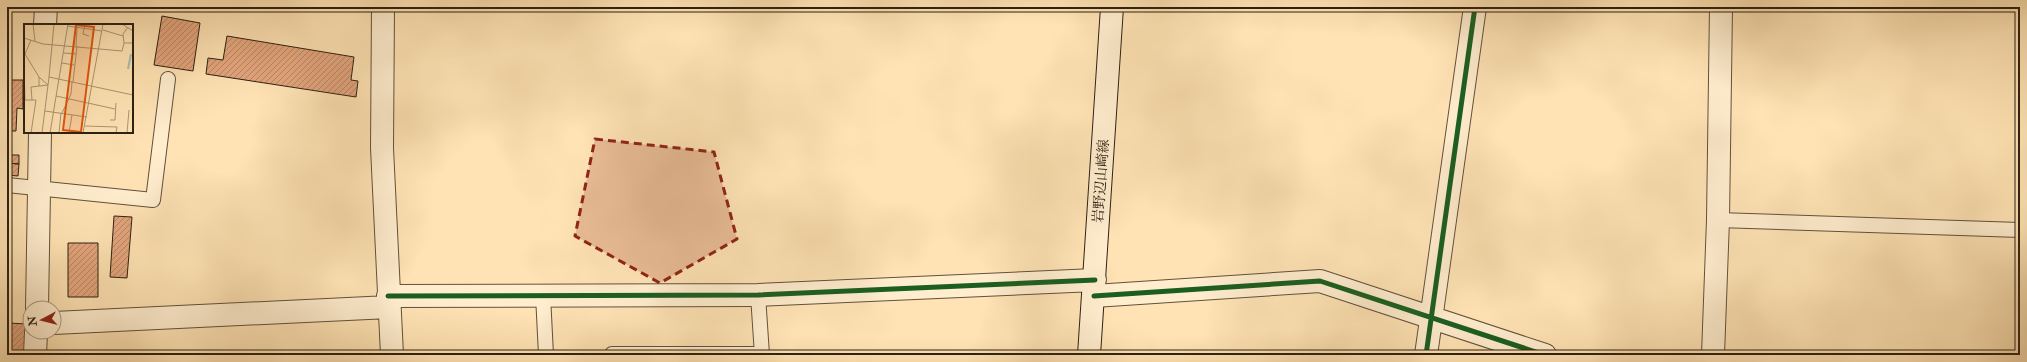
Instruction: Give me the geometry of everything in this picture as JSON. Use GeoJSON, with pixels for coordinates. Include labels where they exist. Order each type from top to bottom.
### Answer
{"type":"FeatureCollection","features":[{"type":"Feature","properties":{"kind":"street"},"geometry":{"type":"LineString","coordinates":[[45,24],[46,7]]}},
{"type":"Feature","properties":{"kind":"street"},"geometry":{"type":"LineString","coordinates":[[383,7],[382,148],[392,355]]}},
{"type":"Feature","properties":{"kind":"street","name":"岩野辺山崎線"},"geometry":{"type":"LineString","coordinates":[[1089,355],[1112,7]]}},
{"type":"Feature","properties":{"kind":"street"},"geometry":{"type":"LineString","coordinates":[[1426,355],[1475,7]]}},
{"type":"Feature","properties":{"kind":"street"},"geometry":{"type":"LineString","coordinates":[[1713,355],[1718,220],[1721,7]]}},
{"type":"Feature","properties":{"kind":"street"},"geometry":{"type":"LineString","coordinates":[[37,300],[40,133]]}},
{"type":"Feature","properties":{"kind":"street"},"geometry":{"type":"LineString","coordinates":[[62,322],[389,301],[543,295],[758,295],[1094,288],[1320,281],[1545,355]]}},
{"type":"Feature","properties":{"kind":"street"},"geometry":{"type":"LineString","coordinates":[[36,340],[36,355]]}},
{"type":"Feature","properties":{"kind":"lane"},"geometry":{"type":"LineString","coordinates":[[7,185],[153,200],[168,79]]}},
{"type":"Feature","properties":{"kind":"lane"},"geometry":{"type":"LineString","coordinates":[[1718,220],[2020,230]]}},
{"type":"Feature","properties":{"kind":"lane"},"geometry":{"type":"LineString","coordinates":[[543,295],[546,355]]}},
{"type":"Feature","properties":{"kind":"lane"},"geometry":{"type":"LineString","coordinates":[[612,354],[762,355],[758,295]]}},
{"type":"Feature","properties":{"kind":"highlighted area"},"geometry":{"type":"Polygon","coordinates":[[[595,139],[714,152],[737,239],[660,283],[575,236],[595,139]]]}},
{"type":"Feature","properties":{"kind":"building"},"geometry":{"type":"Polygon","coordinates":[[[162,16],[200,23],[193,71],[154,65],[162,16]]]}},
{"type":"Feature","properties":{"kind":"building"},"geometry":{"type":"Polygon","coordinates":[[[227,36],[354,57],[351,80],[358,81],[356,97],[206,74],[208,58],[223,60],[227,36]]]}},
{"type":"Feature","properties":{"kind":"building"},"geometry":{"type":"Polygon","coordinates":[[[7,80],[23,80],[23,109],[17,108],[16,131],[7,131],[7,80]]]}},
{"type":"Feature","properties":{"kind":"building"},"geometry":{"type":"Polygon","coordinates":[[[7,155],[19,155],[19,164],[7,163],[7,155]]]}},
{"type":"Feature","properties":{"kind":"building"},"geometry":{"type":"Polygon","coordinates":[[[7,163],[19,164],[18,176],[7,175],[7,163]]]}},
{"type":"Feature","properties":{"kind":"building"},"geometry":{"type":"Polygon","coordinates":[[[114,216],[132,217],[127,278],[110,277],[114,216]]]}},
{"type":"Feature","properties":{"kind":"building"},"geometry":{"type":"Polygon","coordinates":[[[68,243],[98,243],[98,297],[68,297],[68,243]]]}},
{"type":"Feature","properties":{"kind":"building"},"geometry":{"type":"Polygon","coordinates":[[[7,323],[22,324],[22,340],[28,340],[28,355],[7,355],[7,323]]]}},
{"type":"Feature","properties":{"kind":"cycle path"},"geometry":{"type":"LineString","coordinates":[[1426,355],[1475,7]]}},
{"type":"Feature","properties":{"kind":"cycle path"},"geometry":{"type":"LineString","coordinates":[[388,296],[758,295],[1095,280]]}},
{"type":"Feature","properties":{"kind":"cycle path"},"geometry":{"type":"LineString","coordinates":[[1094,296],[1320,281],[1545,355]]}}]}
